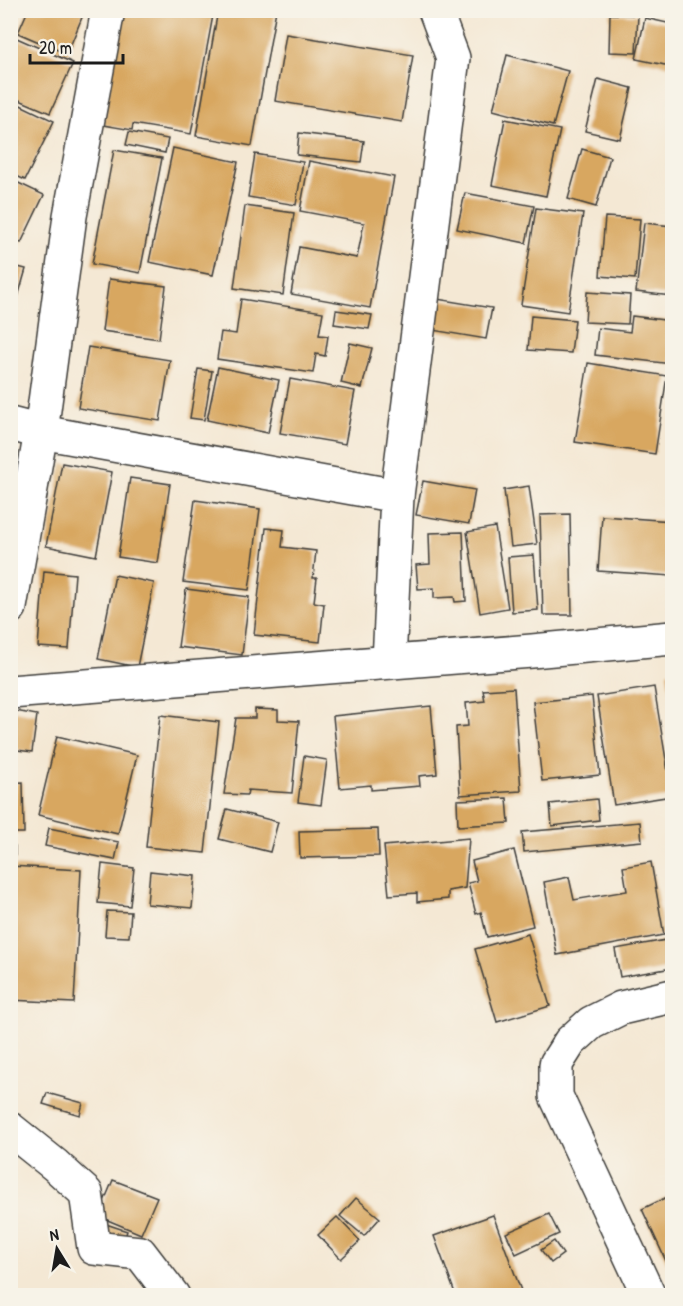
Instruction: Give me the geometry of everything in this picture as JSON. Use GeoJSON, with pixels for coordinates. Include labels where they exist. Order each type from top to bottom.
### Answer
{"type":"FeatureCollection","features":[{"type":"Feature","properties":{"kind":"street"},"geometry":{"type":"LineString","coordinates":[[10,607],[26,428],[70,216],[108,10]]}},
{"type":"Feature","properties":{"kind":"street"},"geometry":{"type":"LineString","coordinates":[[389,662],[397,496],[453,58],[435,10]]}},
{"type":"Feature","properties":{"kind":"street"},"geometry":{"type":"LineString","coordinates":[[26,428],[397,496]]}},
{"type":"Feature","properties":{"kind":"street"},"geometry":{"type":"LineString","coordinates":[[10,692],[672,638]]}},
{"type":"Feature","properties":{"kind":"street"},"geometry":{"type":"LineString","coordinates":[[649,1296],[556,1096],[556,1064],[570,1042],[591,1023],[621,1008],[672,996]]}},
{"type":"Feature","properties":{"kind":"street"},"geometry":{"type":"LineString","coordinates":[[10,1129],[86,1193],[94,1248],[140,1253],[173,1296]]}},
{"type":"Feature","properties":{"kind":"building"},"geometry":{"type":"Polygon","coordinates":[[[28,10],[85,10],[67,54],[18,33],[28,10]]]}},
{"type":"Feature","properties":{"kind":"building"},"geometry":{"type":"Polygon","coordinates":[[[123,10],[214,10],[191,134],[133,124],[132,130],[103,125],[123,10]]]}},
{"type":"Feature","properties":{"kind":"building"},"geometry":{"type":"Polygon","coordinates":[[[218,10],[276,10],[252,146],[196,136],[218,10]]]}},
{"type":"Feature","properties":{"kind":"building"},"geometry":{"type":"Polygon","coordinates":[[[610,14],[638,15],[636,53],[609,52],[610,14]]]}},
{"type":"Feature","properties":{"kind":"building"},"geometry":{"type":"Polygon","coordinates":[[[645,18],[672,24],[670,66],[636,59],[645,18]]]}},
{"type":"Feature","properties":{"kind":"building"},"geometry":{"type":"Polygon","coordinates":[[[286,34],[413,55],[402,122],[275,101],[286,34]]]}},
{"type":"Feature","properties":{"kind":"building"},"geometry":{"type":"Polygon","coordinates":[[[10,35],[73,63],[50,113],[10,96],[10,35]]]}},
{"type":"Feature","properties":{"kind":"building"},"geometry":{"type":"Polygon","coordinates":[[[507,55],[568,71],[553,126],[493,110],[507,55]]]}},
{"type":"Feature","properties":{"kind":"building"},"geometry":{"type":"Polygon","coordinates":[[[598,79],[632,88],[620,139],[585,131],[598,79]]]}},
{"type":"Feature","properties":{"kind":"building"},"geometry":{"type":"Polygon","coordinates":[[[10,100],[54,121],[25,180],[10,173],[10,100]]]}},
{"type":"Feature","properties":{"kind":"building"},"geometry":{"type":"Polygon","coordinates":[[[505,119],[560,130],[546,196],[492,185],[505,119]]]}},
{"type":"Feature","properties":{"kind":"building"},"geometry":{"type":"Polygon","coordinates":[[[129,132],[168,139],[165,153],[126,145],[129,132]]]}},
{"type":"Feature","properties":{"kind":"building"},"geometry":{"type":"Polygon","coordinates":[[[299,133],[364,141],[361,162],[297,155],[299,133]]]}},
{"type":"Feature","properties":{"kind":"building"},"geometry":{"type":"Polygon","coordinates":[[[173,148],[238,162],[213,275],[149,262],[173,148]]]}},
{"type":"Feature","properties":{"kind":"building"},"geometry":{"type":"Polygon","coordinates":[[[582,149],[610,157],[596,207],[568,199],[582,149]]]}},
{"type":"Feature","properties":{"kind":"building"},"geometry":{"type":"Polygon","coordinates":[[[114,150],[162,158],[140,273],[92,264],[114,150]]]}},
{"type":"Feature","properties":{"kind":"building"},"geometry":{"type":"Polygon","coordinates":[[[255,154],[303,162],[296,205],[248,197],[255,154]]]}},
{"type":"Feature","properties":{"kind":"building"},"geometry":{"type":"Polygon","coordinates":[[[309,161],[394,177],[370,308],[291,294],[299,247],[357,258],[364,223],[300,211],[309,161]]]}},
{"type":"Feature","properties":{"kind":"building"},"geometry":{"type":"Polygon","coordinates":[[[10,179],[44,195],[21,243],[10,238],[10,179]]]}},
{"type":"Feature","properties":{"kind":"building"},"geometry":{"type":"Polygon","coordinates":[[[465,193],[534,206],[526,243],[457,229],[465,193]]]}},
{"type":"Feature","properties":{"kind":"building"},"geometry":{"type":"Polygon","coordinates":[[[245,206],[294,213],[283,295],[234,288],[245,206]]]}},
{"type":"Feature","properties":{"kind":"building"},"geometry":{"type":"Polygon","coordinates":[[[536,208],[583,214],[568,312],[521,305],[536,208]]]}},
{"type":"Feature","properties":{"kind":"building"},"geometry":{"type":"Polygon","coordinates":[[[605,217],[640,219],[635,279],[600,276],[605,217]]]}},
{"type":"Feature","properties":{"kind":"building"},"geometry":{"type":"Polygon","coordinates":[[[644,223],[672,226],[672,296],[636,292],[644,223]]]}},
{"type":"Feature","properties":{"kind":"building"},"geometry":{"type":"Polygon","coordinates":[[[10,265],[26,269],[11,321],[10,321],[10,265]]]}},
{"type":"Feature","properties":{"kind":"building"},"geometry":{"type":"Polygon","coordinates":[[[109,279],[166,286],[159,339],[102,331],[109,279]]]}},
{"type":"Feature","properties":{"kind":"building"},"geometry":{"type":"Polygon","coordinates":[[[587,292],[630,295],[628,324],[585,322],[587,292]]]}},
{"type":"Feature","properties":{"kind":"building"},"geometry":{"type":"Polygon","coordinates":[[[241,299],[323,312],[319,335],[328,336],[325,356],[316,354],[313,373],[217,359],[221,332],[236,334],[241,299]]]}},
{"type":"Feature","properties":{"kind":"building"},"geometry":{"type":"Polygon","coordinates":[[[437,299],[492,308],[486,339],[432,330],[437,299]]]}},
{"type":"Feature","properties":{"kind":"building"},"geometry":{"type":"Polygon","coordinates":[[[336,310],[372,315],[369,329],[334,324],[336,310]]]}},
{"type":"Feature","properties":{"kind":"building"},"geometry":{"type":"Polygon","coordinates":[[[531,316],[575,320],[571,353],[528,350],[531,316]]]}},
{"type":"Feature","properties":{"kind":"building"},"geometry":{"type":"Polygon","coordinates":[[[632,316],[672,321],[672,364],[595,355],[598,328],[630,332],[632,316]]]}},
{"type":"Feature","properties":{"kind":"building"},"geometry":{"type":"Polygon","coordinates":[[[350,343],[372,348],[362,388],[341,383],[350,343]]]}},
{"type":"Feature","properties":{"kind":"building"},"geometry":{"type":"Polygon","coordinates":[[[88,347],[170,360],[160,421],[78,408],[88,347]]]}},
{"type":"Feature","properties":{"kind":"building"},"geometry":{"type":"Polygon","coordinates":[[[588,363],[667,376],[655,454],[575,442],[588,363]]]}},
{"type":"Feature","properties":{"kind":"building"},"geometry":{"type":"Polygon","coordinates":[[[218,367],[279,380],[268,433],[207,420],[218,367]]]}},
{"type":"Feature","properties":{"kind":"building"},"geometry":{"type":"Polygon","coordinates":[[[198,369],[212,371],[204,420],[190,418],[198,369]]]}},
{"type":"Feature","properties":{"kind":"building"},"geometry":{"type":"Polygon","coordinates":[[[290,379],[355,391],[345,444],[280,433],[290,379]]]}},
{"type":"Feature","properties":{"kind":"building"},"geometry":{"type":"Polygon","coordinates":[[[62,463],[112,472],[96,556],[46,546],[62,463]]]}},
{"type":"Feature","properties":{"kind":"building"},"geometry":{"type":"Polygon","coordinates":[[[670,472],[672,473],[672,509],[666,508],[670,472]]]}},
{"type":"Feature","properties":{"kind":"building"},"geometry":{"type":"Polygon","coordinates":[[[130,478],[170,484],[158,563],[118,557],[130,478]]]}},
{"type":"Feature","properties":{"kind":"building"},"geometry":{"type":"Polygon","coordinates":[[[423,481],[475,490],[469,524],[416,515],[423,481]]]}},
{"type":"Feature","properties":{"kind":"building"},"geometry":{"type":"Polygon","coordinates":[[[529,486],[537,544],[511,547],[504,490],[529,486]]]}},
{"type":"Feature","properties":{"kind":"building"},"geometry":{"type":"Polygon","coordinates":[[[195,500],[260,509],[249,590],[183,582],[195,500]]]}},
{"type":"Feature","properties":{"kind":"building"},"geometry":{"type":"Polygon","coordinates":[[[570,514],[572,615],[543,615],[540,515],[570,514]]]}},
{"type":"Feature","properties":{"kind":"building"},"geometry":{"type":"Polygon","coordinates":[[[602,516],[672,521],[672,576],[598,571],[602,516]]]}},
{"type":"Feature","properties":{"kind":"building"},"geometry":{"type":"Polygon","coordinates":[[[495,527],[508,608],[480,613],[467,532],[495,527]]]}},
{"type":"Feature","properties":{"kind":"building"},"geometry":{"type":"Polygon","coordinates":[[[266,528],[284,530],[282,547],[316,551],[313,578],[317,578],[314,602],[324,604],[320,642],[254,635],[266,528]]]}},
{"type":"Feature","properties":{"kind":"building"},"geometry":{"type":"Polygon","coordinates":[[[463,532],[466,601],[455,602],[454,597],[434,598],[434,588],[418,589],[416,565],[430,564],[429,533],[463,532]]]}},
{"type":"Feature","properties":{"kind":"building"},"geometry":{"type":"Polygon","coordinates":[[[534,555],[538,610],[512,612],[508,557],[534,555]]]}},
{"type":"Feature","properties":{"kind":"building"},"geometry":{"type":"Polygon","coordinates":[[[44,571],[75,574],[69,649],[38,647],[44,571]]]}},
{"type":"Feature","properties":{"kind":"building"},"geometry":{"type":"Polygon","coordinates":[[[115,575],[154,583],[137,667],[98,659],[115,575]]]}},
{"type":"Feature","properties":{"kind":"building"},"geometry":{"type":"Polygon","coordinates":[[[186,589],[249,597],[242,655],[178,647],[186,589]]]}},
{"type":"Feature","properties":{"kind":"building"},"geometry":{"type":"Polygon","coordinates":[[[672,671],[672,701],[671,701],[667,672],[672,671]]]}},
{"type":"Feature","properties":{"kind":"building"},"geometry":{"type":"Polygon","coordinates":[[[654,687],[672,796],[614,805],[597,696],[654,687]]]}},
{"type":"Feature","properties":{"kind":"building"},"geometry":{"type":"Polygon","coordinates":[[[514,688],[521,791],[460,795],[456,727],[468,726],[466,703],[485,701],[483,690],[514,688]]]}},
{"type":"Feature","properties":{"kind":"building"},"geometry":{"type":"Polygon","coordinates":[[[592,696],[600,775],[542,781],[533,702],[592,696]]]}},
{"type":"Feature","properties":{"kind":"building"},"geometry":{"type":"Polygon","coordinates":[[[431,706],[437,774],[419,776],[420,786],[371,790],[371,785],[340,788],[333,716],[431,706]]]}},
{"type":"Feature","properties":{"kind":"building"},"geometry":{"type":"Polygon","coordinates":[[[255,709],[278,710],[278,720],[299,721],[292,793],[248,790],[247,795],[224,794],[236,718],[255,718],[255,709]]]}},
{"type":"Feature","properties":{"kind":"building"},"geometry":{"type":"Polygon","coordinates":[[[10,710],[37,715],[32,752],[10,749],[10,710]]]}},
{"type":"Feature","properties":{"kind":"building"},"geometry":{"type":"Polygon","coordinates":[[[160,715],[219,722],[205,853],[146,847],[160,715]]]}},
{"type":"Feature","properties":{"kind":"building"},"geometry":{"type":"Polygon","coordinates":[[[57,736],[137,755],[118,834],[38,815],[57,736]]]}},
{"type":"Feature","properties":{"kind":"building"},"geometry":{"type":"Polygon","coordinates":[[[304,756],[327,760],[321,805],[298,802],[304,756]]]}},
{"type":"Feature","properties":{"kind":"building"},"geometry":{"type":"Polygon","coordinates":[[[23,782],[24,833],[10,833],[10,783],[23,782]]]}},
{"type":"Feature","properties":{"kind":"building"},"geometry":{"type":"Polygon","coordinates":[[[507,798],[509,823],[458,826],[457,800],[507,798]]]}},
{"type":"Feature","properties":{"kind":"building"},"geometry":{"type":"Polygon","coordinates":[[[597,799],[599,820],[552,826],[550,804],[597,799]]]}},
{"type":"Feature","properties":{"kind":"building"},"geometry":{"type":"Polygon","coordinates":[[[227,809],[278,822],[270,852],[219,839],[227,809]]]}},
{"type":"Feature","properties":{"kind":"building"},"geometry":{"type":"Polygon","coordinates":[[[672,821],[672,846],[668,846],[665,822],[672,821]]]}},
{"type":"Feature","properties":{"kind":"building"},"geometry":{"type":"Polygon","coordinates":[[[640,822],[642,841],[524,852],[522,832],[640,822]]]}},
{"type":"Feature","properties":{"kind":"building"},"geometry":{"type":"Polygon","coordinates":[[[49,828],[119,842],[115,860],[45,846],[49,828]]]}},
{"type":"Feature","properties":{"kind":"building"},"geometry":{"type":"Polygon","coordinates":[[[378,829],[379,856],[300,858],[299,831],[378,829]]]}},
{"type":"Feature","properties":{"kind":"building"},"geometry":{"type":"Polygon","coordinates":[[[469,838],[465,888],[448,891],[448,899],[417,902],[417,893],[389,895],[384,846],[469,838]]]}},
{"type":"Feature","properties":{"kind":"building"},"geometry":{"type":"Polygon","coordinates":[[[10,846],[15,846],[15,861],[10,861],[10,846]]]}},
{"type":"Feature","properties":{"kind":"building"},"geometry":{"type":"Polygon","coordinates":[[[514,850],[533,926],[487,937],[481,912],[476,914],[468,883],[477,881],[472,861],[514,850]]]}},
{"type":"Feature","properties":{"kind":"building"},"geometry":{"type":"Polygon","coordinates":[[[651,862],[664,935],[557,955],[544,882],[569,877],[574,900],[627,891],[623,867],[651,862]]]}},
{"type":"Feature","properties":{"kind":"building"},"geometry":{"type":"Polygon","coordinates":[[[102,864],[134,868],[130,906],[98,903],[102,864]]]}},
{"type":"Feature","properties":{"kind":"building"},"geometry":{"type":"Polygon","coordinates":[[[10,866],[81,870],[74,1003],[10,1000],[10,866]]]}},
{"type":"Feature","properties":{"kind":"building"},"geometry":{"type":"Polygon","coordinates":[[[150,871],[195,876],[192,908],[147,904],[150,871]]]}},
{"type":"Feature","properties":{"kind":"building"},"geometry":{"type":"Polygon","coordinates":[[[107,911],[131,912],[129,937],[105,936],[107,911]]]}},
{"type":"Feature","properties":{"kind":"building"},"geometry":{"type":"Polygon","coordinates":[[[528,934],[550,1006],[497,1022],[475,949],[528,934]]]}},
{"type":"Feature","properties":{"kind":"building"},"geometry":{"type":"Polygon","coordinates":[[[672,939],[672,968],[620,977],[615,949],[672,939]]]}},
{"type":"Feature","properties":{"kind":"building"},"geometry":{"type":"Polygon","coordinates":[[[47,1093],[83,1103],[80,1115],[43,1104],[47,1093]]]}},
{"type":"Feature","properties":{"kind":"building"},"geometry":{"type":"Polygon","coordinates":[[[113,1180],[157,1197],[141,1234],[98,1216],[113,1180]]]}},
{"type":"Feature","properties":{"kind":"building"},"geometry":{"type":"Polygon","coordinates":[[[671,1195],[672,1197],[672,1274],[642,1209],[671,1195]]]}},
{"type":"Feature","properties":{"kind":"building"},"geometry":{"type":"Polygon","coordinates":[[[356,1198],[380,1218],[364,1236],[340,1216],[356,1198]]]}},
{"type":"Feature","properties":{"kind":"building"},"geometry":{"type":"Polygon","coordinates":[[[549,1214],[559,1234],[516,1254],[506,1233],[549,1214]]]}},
{"type":"Feature","properties":{"kind":"building"},"geometry":{"type":"Polygon","coordinates":[[[493,1215],[523,1296],[456,1296],[434,1236],[493,1215]]]}},
{"type":"Feature","properties":{"kind":"building"},"geometry":{"type":"Polygon","coordinates":[[[337,1217],[360,1241],[341,1259],[318,1235],[337,1217]]]}},
{"type":"Feature","properties":{"kind":"building"},"geometry":{"type":"Polygon","coordinates":[[[103,1223],[127,1231],[123,1243],[99,1234],[103,1223]]]}},
{"type":"Feature","properties":{"kind":"building"},"geometry":{"type":"Polygon","coordinates":[[[554,1241],[563,1254],[551,1263],[541,1250],[554,1241]]]}}]}
